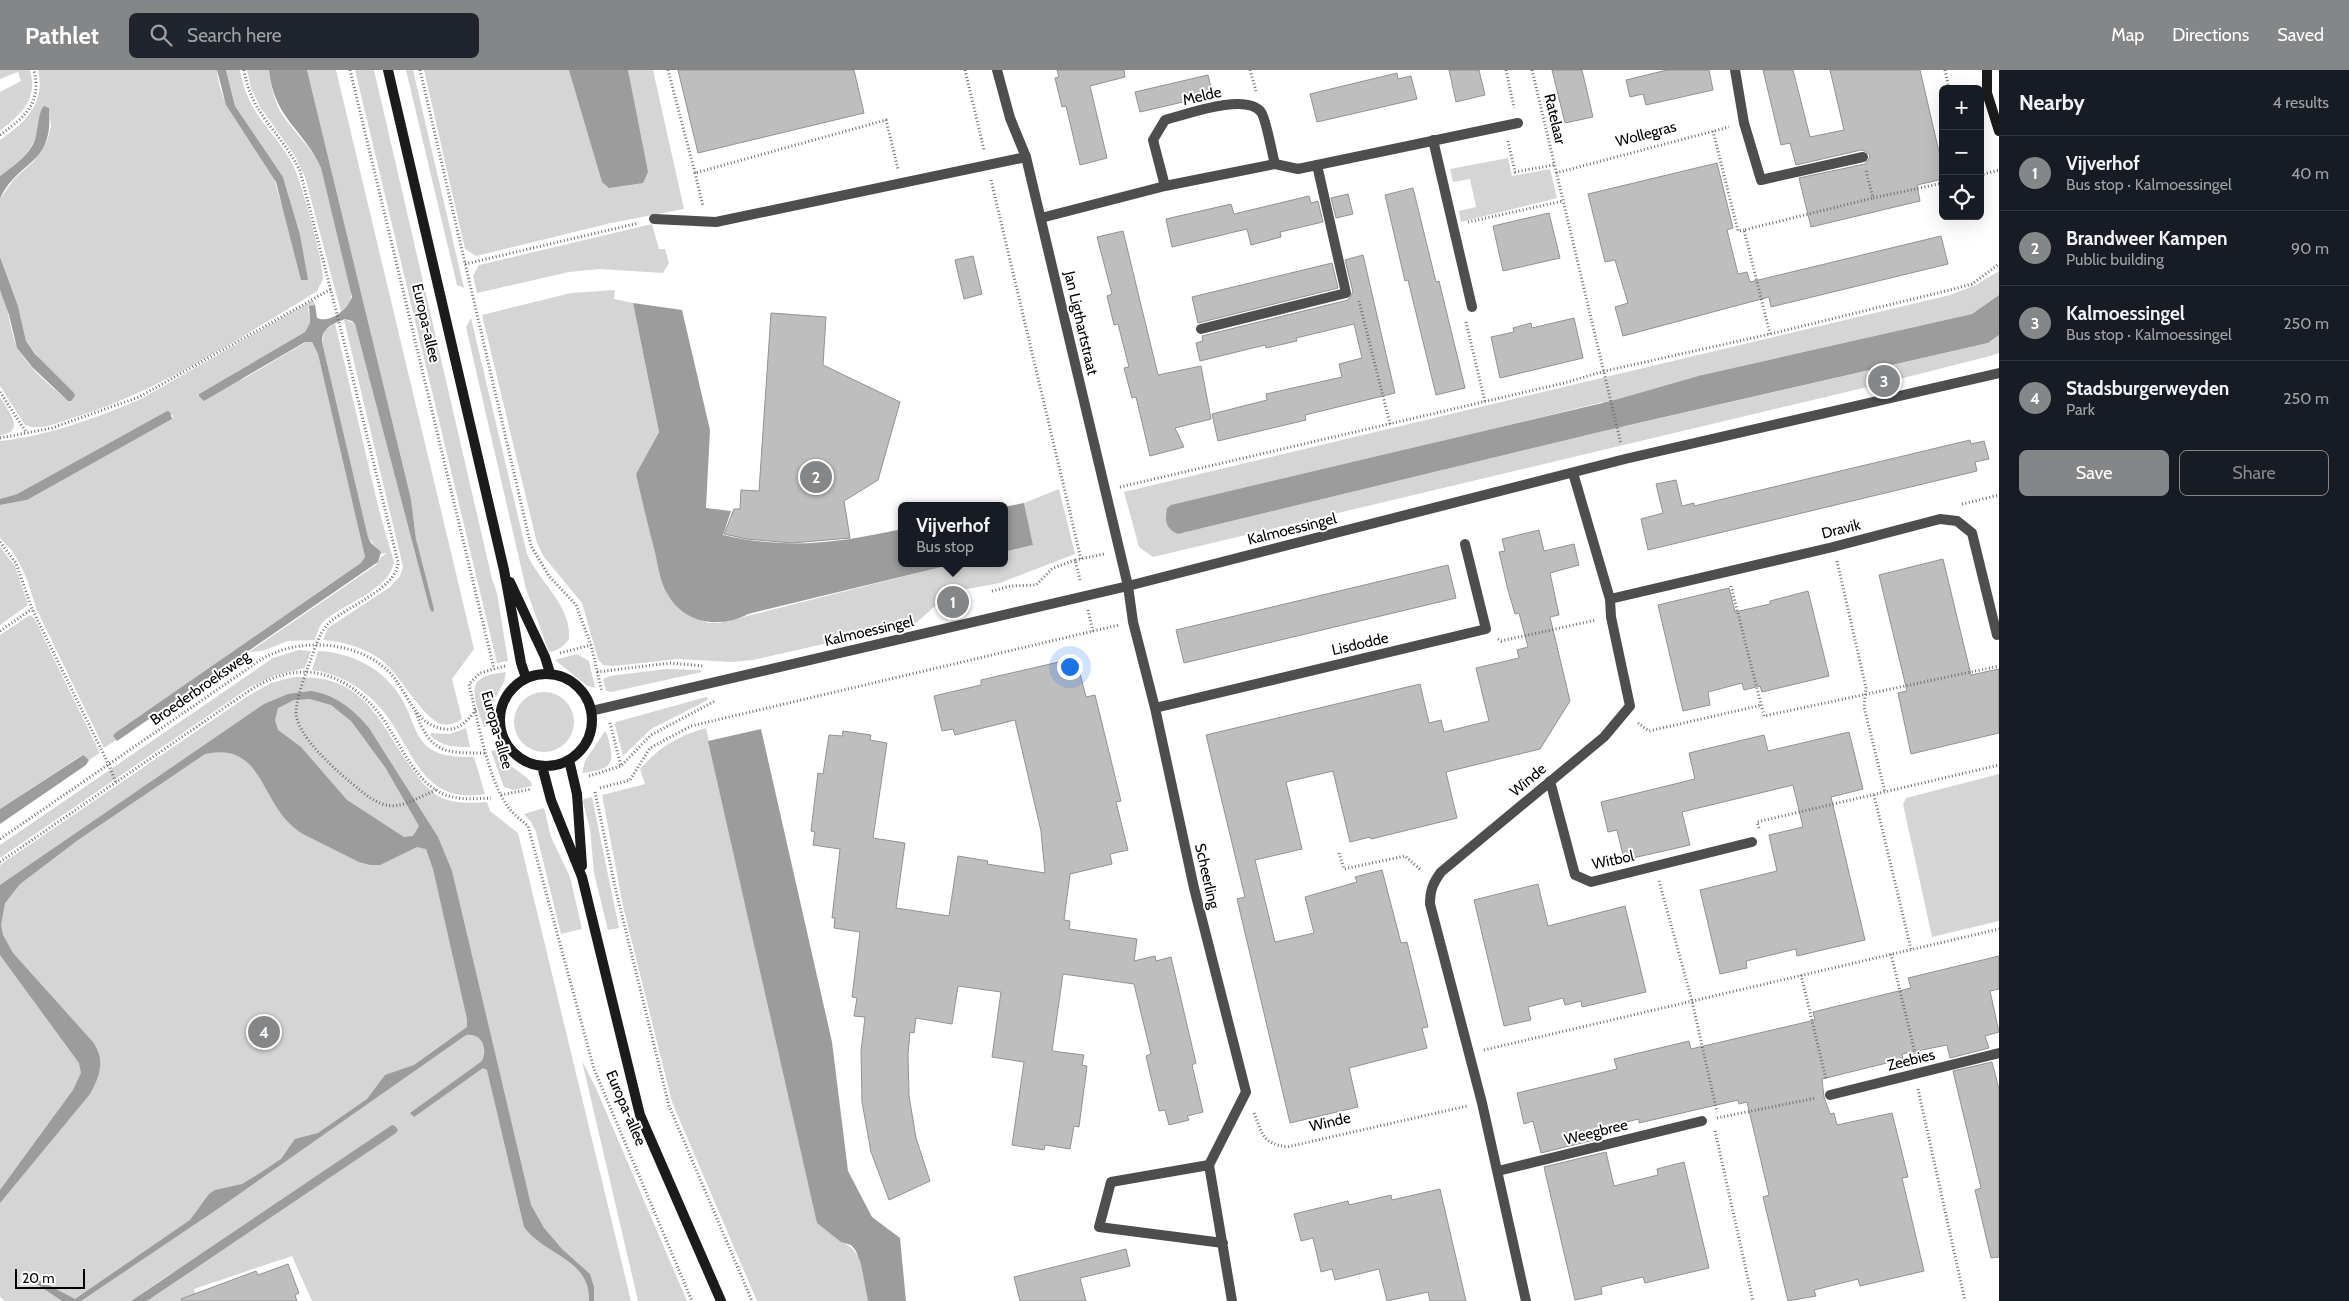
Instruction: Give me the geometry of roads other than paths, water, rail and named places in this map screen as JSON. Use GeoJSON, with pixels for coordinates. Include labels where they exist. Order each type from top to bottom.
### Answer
{"type":"FeatureCollection","features":[{"type":"Feature","properties":{"kind":"main road","name":"Europa-allee"},"geometry":{"type":"LineString","coordinates":[[388,70],[504,570],[521,663],[526,678]]}},
{"type":"Feature","properties":{"kind":"main road"},"geometry":{"type":"LineString","coordinates":[[1987,70],[1987,94],[1999,131]]}},
{"type":"Feature","properties":{"kind":"main road","name":"Europa-allee"},"geometry":{"type":"LineString","coordinates":[[504,570],[545,657],[550,673]]}},
{"type":"Feature","properties":{"kind":"main road"},"geometry":{"type":"LineString","coordinates":[[550,673],[568,679],[582,691],[591,711],[592,728],[584,746],[569,760],[556,765],[542,766],[523,760],[508,747],[500,728],[501,708],[510,690],[526,678],[537,674],[550,673]]}},
{"type":"Feature","properties":{"kind":"main road","name":"Europa-allee"},"geometry":{"type":"LineString","coordinates":[[569,760],[577,794],[582,877]]}},
{"type":"Feature","properties":{"kind":"main road","name":"Europa-allee"},"geometry":{"type":"LineString","coordinates":[[542,766],[552,800],[582,877],[640,1115],[721,1301]]}},
{"type":"Feature","properties":{"kind":"street","name":"Jan Ligthartstraat"},"geometry":{"type":"LineString","coordinates":[[997,70],[1010,118],[1026,157],[1128,586]]}},
{"type":"Feature","properties":{"kind":"street"},"geometry":{"type":"LineString","coordinates":[[1735,70],[1744,123],[1761,180],[1863,158]]}},
{"type":"Feature","properties":{"kind":"street","name":"Melde"},"geometry":{"type":"LineString","coordinates":[[1165,186],[1153,140],[1165,120],[1225,105],[1252,105],[1261,112],[1274,164]]}},
{"type":"Feature","properties":{"kind":"street"},"geometry":{"type":"LineString","coordinates":[[1041,218],[1165,186],[1274,164],[1298,169],[1518,123]]}},
{"type":"Feature","properties":{"kind":"street"},"geometry":{"type":"LineString","coordinates":[[1433,140],[1472,307]]}},
{"type":"Feature","properties":{"kind":"street"},"geometry":{"type":"LineString","coordinates":[[654,219],[716,222],[1026,157]]}},
{"type":"Feature","properties":{"kind":"street"},"geometry":{"type":"LineString","coordinates":[[1201,329],[1346,293],[1316,165]]}},
{"type":"Feature","properties":{"kind":"street","name":"Kalmoessingel"},"geometry":{"type":"LineString","coordinates":[[591,711],[1128,586],[1573,474],[1625,459],[1999,373]]}},
{"type":"Feature","properties":{"kind":"street"},"geometry":{"type":"LineString","coordinates":[[1573,474],[1610,600]]}},
{"type":"Feature","properties":{"kind":"street","name":"Dravik"},"geometry":{"type":"LineString","coordinates":[[1610,600],[1833,547],[1940,519],[1957,521],[1972,533],[1997,634],[1999,634]]}},
{"type":"Feature","properties":{"kind":"street","name":"Lisdodde"},"geometry":{"type":"LineString","coordinates":[[1155,708],[1486,629],[1465,544]]}},
{"type":"Feature","properties":{"kind":"street","name":"Scheerling"},"geometry":{"type":"LineString","coordinates":[[1128,586],[1133,622],[1155,708],[1194,888],[1246,1092],[1209,1165]]}},
{"type":"Feature","properties":{"kind":"street","name":"Winde"},"geometry":{"type":"LineString","coordinates":[[1498,1171],[1430,904],[1433,882],[1441,872],[1604,737],[1630,706],[1611,617],[1610,600]]}},
{"type":"Feature","properties":{"kind":"street","name":"Witbol"},"geometry":{"type":"LineString","coordinates":[[1550,782],[1575,874],[1591,882],[1752,842]]}},
{"type":"Feature","properties":{"kind":"street","name":"Zeebies"},"geometry":{"type":"LineString","coordinates":[[1830,1095],[1999,1053]]}},
{"type":"Feature","properties":{"kind":"street","name":"Weegbree"},"geometry":{"type":"LineString","coordinates":[[1498,1171],[1707,1120]]}},
{"type":"Feature","properties":{"kind":"street"},"geometry":{"type":"LineString","coordinates":[[1223,1243],[1099,1227],[1111,1182],[1209,1165],[1223,1243],[1232,1301]]}},
{"type":"Feature","properties":{"kind":"street"},"geometry":{"type":"LineString","coordinates":[[1498,1171],[1526,1301]]}},
{"type":"Feature","properties":{"kind":"place","name":"Kalmoessingel"},"geometry":{"type":"Point","coordinates":[1884,381]}},
{"type":"Feature","properties":{"kind":"place","name":"Brandweer Kampen"},"geometry":{"type":"Point","coordinates":[816,477]}},
{"type":"Feature","properties":{"kind":"place","name":"Vijverhof"},"geometry":{"type":"Point","coordinates":[953,602]}},
{"type":"Feature","properties":{"kind":"place","name":"Stadsburgerweyden"},"geometry":{"type":"Point","coordinates":[264,1032]}}]}
